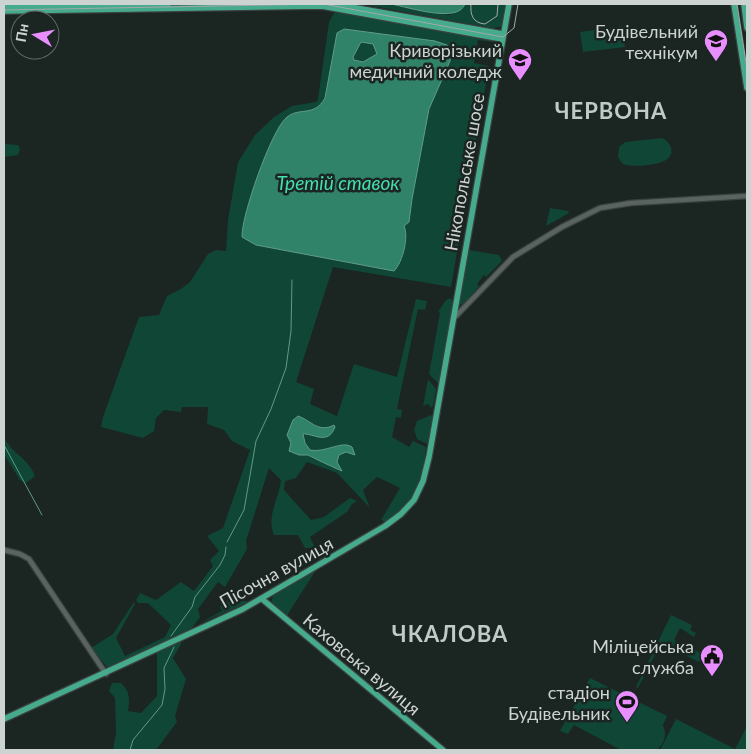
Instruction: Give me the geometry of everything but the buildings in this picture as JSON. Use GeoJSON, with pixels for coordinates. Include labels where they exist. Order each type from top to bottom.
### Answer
{"type":"FeatureCollection","features":[{"type":"Feature","properties":{"kind":"main road"},"geometry":{"type":"LineString","coordinates":[[10,7],[168,4]]}},
{"type":"Feature","properties":{"kind":"main road"},"geometry":{"type":"LineString","coordinates":[[334,4],[503,37]]}},
{"type":"Feature","properties":{"kind":"main road","name":"Нікопольське шосе"},"geometry":{"type":"LineString","coordinates":[[428,462],[509,4]]}},
{"type":"Feature","properties":{"kind":"main road"},"geometry":{"type":"LineString","coordinates":[[734,4],[747,88]]}},
{"type":"Feature","properties":{"kind":"main road"},"geometry":{"type":"LineString","coordinates":[[744,4],[747,28]]}},
{"type":"Feature","properties":{"kind":"main road"},"geometry":{"type":"LineString","coordinates":[[10,7],[322,6],[503,37]]}},
{"type":"Feature","properties":{"kind":"main road","name":"Пісочна вулиця"},"geometry":{"type":"LineString","coordinates":[[4,719],[106,674],[262,599],[401,514],[416,496],[428,462]]}},
{"type":"Feature","properties":{"kind":"main road","name":"Каховська вулиця"},"geometry":{"type":"LineString","coordinates":[[262,599],[443,750]]}},
{"type":"Feature","properties":{"kind":"street"},"geometry":{"type":"LineString","coordinates":[[454,317],[517,254],[600,208],[631,203],[747,196]]}},
{"type":"Feature","properties":{"kind":"street"},"geometry":{"type":"LineString","coordinates":[[4,550],[14,551],[28,559],[106,674]]}},
{"type":"Feature","properties":{"kind":"shaded area"},"geometry":{"type":"Polygon","coordinates":[[[362,4],[391,4],[449,15],[463,8],[465,4],[505,4],[501,27],[491,28],[362,4]]]}},
{"type":"Feature","properties":{"kind":"shaded area"},"geometry":{"type":"Polygon","coordinates":[[[335,11],[494,40],[493,42],[478,40],[474,63],[489,66],[451,287],[333,267],[296,382],[314,389],[310,404],[337,416],[354,364],[397,377],[416,299],[427,301],[425,310],[418,309],[397,409],[402,410],[401,418],[396,417],[392,437],[409,447],[413,441],[426,447],[425,459],[416,490],[404,507],[387,523],[381,520],[400,488],[377,477],[363,490],[370,508],[337,473],[307,462],[296,478],[285,481],[284,490],[311,520],[324,517],[350,498],[357,501],[352,504],[347,512],[310,537],[315,548],[305,548],[298,535],[274,535],[271,521],[281,480],[269,468],[246,541],[247,549],[225,587],[218,582],[198,609],[200,617],[191,629],[113,667],[107,667],[91,648],[113,634],[134,602],[135,604],[116,638],[125,656],[165,637],[171,625],[148,603],[138,603],[136,600],[140,593],[156,600],[181,582],[194,591],[213,566],[210,560],[219,551],[207,536],[223,528],[250,450],[232,441],[224,430],[207,424],[208,407],[182,407],[181,412],[164,410],[156,418],[154,431],[143,438],[101,427],[103,417],[139,317],[159,315],[167,296],[190,282],[208,254],[216,250],[226,251],[228,220],[238,162],[255,135],[274,117],[292,106],[316,102],[318,99],[329,22],[335,11]],[[295,417],[287,435],[291,443],[290,451],[322,460],[342,470],[337,462],[339,455],[346,452],[354,455],[354,451],[336,446],[324,451],[310,450],[302,437],[307,433],[322,438],[333,432],[334,425],[321,428],[303,418],[295,417]]]}},
{"type":"Feature","properties":{"kind":"shaded area"},"geometry":{"type":"Polygon","coordinates":[[[623,26],[625,47],[583,52],[580,32],[623,26]]]}},
{"type":"Feature","properties":{"kind":"shaded area"},"geometry":{"type":"Polygon","coordinates":[[[662,138],[668,142],[672,151],[671,155],[663,162],[630,166],[623,164],[618,157],[619,147],[625,142],[662,138]]]}},
{"type":"Feature","properties":{"kind":"shaded area"},"geometry":{"type":"Polygon","coordinates":[[[4,144],[18,145],[20,149],[18,155],[4,157],[4,144]]]}},
{"type":"Feature","properties":{"kind":"shaded area"},"geometry":{"type":"Polygon","coordinates":[[[550,208],[568,211],[569,213],[546,226],[550,208]]]}},
{"type":"Feature","properties":{"kind":"shaded area"},"geometry":{"type":"Polygon","coordinates":[[[469,250],[499,255],[502,261],[486,277],[484,275],[477,284],[479,286],[463,305],[459,304],[469,250]]]}},
{"type":"Feature","properties":{"kind":"shaded area"},"geometry":{"type":"Polygon","coordinates":[[[450,298],[454,302],[439,384],[429,374],[440,313],[438,312],[446,300],[450,298]]]}},
{"type":"Feature","properties":{"kind":"shaded area"},"geometry":{"type":"Polygon","coordinates":[[[428,379],[436,389],[433,406],[430,408],[430,405],[426,404],[423,407],[428,379]]]}},
{"type":"Feature","properties":{"kind":"shaded area"},"geometry":{"type":"Polygon","coordinates":[[[431,415],[433,417],[427,444],[417,439],[414,430],[417,421],[431,415]]]}},
{"type":"Feature","properties":{"kind":"shaded area"},"geometry":{"type":"Polygon","coordinates":[[[4,438],[11,448],[25,460],[35,476],[26,483],[20,480],[5,456],[4,438]]]}},
{"type":"Feature","properties":{"kind":"shaded area"},"geometry":{"type":"Polygon","coordinates":[[[316,570],[286,617],[271,603],[273,596],[316,570]]]}},
{"type":"Feature","properties":{"kind":"shaded area"},"geometry":{"type":"Polygon","coordinates":[[[233,598],[249,602],[198,624],[222,611],[220,606],[233,598]]]}},
{"type":"Feature","properties":{"kind":"shaded area"},"geometry":{"type":"Polygon","coordinates":[[[671,615],[692,625],[690,630],[696,633],[694,637],[680,628],[674,640],[703,654],[699,662],[661,643],[638,688],[636,687],[671,615]]]}},
{"type":"Feature","properties":{"kind":"shaded area"},"geometry":{"type":"Polygon","coordinates":[[[181,638],[181,644],[173,658],[186,679],[175,716],[177,722],[156,750],[113,750],[116,733],[115,698],[109,691],[112,683],[121,683],[126,689],[129,699],[128,711],[141,713],[157,696],[157,649],[181,638]]]}},
{"type":"Feature","properties":{"kind":"shaded area","name":"стадіон Будівельник"},"geometry":{"type":"Polygon","coordinates":[[[590,678],[667,716],[663,725],[664,739],[662,745],[657,750],[621,750],[574,725],[568,734],[560,731],[590,678]]]}},
{"type":"Feature","properties":{"kind":"shaded area"},"geometry":{"type":"Polygon","coordinates":[[[676,719],[735,749],[746,728],[747,750],[660,750],[676,719]]]}},
{"type":"Feature","properties":{"kind":"water"},"geometry":{"type":"Polygon","coordinates":[[[391,4],[465,4],[461,10],[443,14],[391,4]]]}},
{"type":"Feature","properties":{"kind":"water","name":"Третій ставок"},"geometry":{"type":"Polygon","coordinates":[[[344,29],[435,41],[447,45],[452,50],[450,61],[429,109],[409,222],[404,226],[406,236],[404,249],[400,262],[394,271],[256,245],[242,237],[246,212],[258,175],[280,126],[291,115],[316,108],[325,98],[337,33],[344,29]],[[361,42],[353,57],[354,60],[363,62],[377,54],[373,44],[361,42]]]}},
{"type":"Feature","properties":{"kind":"water"},"geometry":{"type":"Polygon","coordinates":[[[298,416],[319,427],[324,428],[334,425],[335,427],[332,433],[324,437],[303,434],[305,443],[310,450],[322,450],[343,445],[352,447],[355,455],[346,452],[339,455],[337,462],[342,471],[308,455],[299,455],[289,451],[291,443],[287,435],[293,420],[298,416]]]}},
{"type":"Feature","properties":{"kind":"waterway"},"geometry":{"type":"LineString","coordinates":[[227,542],[244,510],[256,441],[271,409],[286,368],[291,331],[292,280]]}},
{"type":"Feature","properties":{"kind":"waterway"},"geometry":{"type":"LineString","coordinates":[[4,445],[42,515]]}},
{"type":"Feature","properties":{"kind":"waterway"},"geometry":{"type":"LineString","coordinates":[[171,636],[192,607],[195,597],[220,565],[225,555],[226,547]]}},
{"type":"Feature","properties":{"kind":"waterway"},"geometry":{"type":"LineString","coordinates":[[130,750],[133,740],[162,705],[165,689],[164,668],[174,647]]}},
{"type":"Feature","properties":{"kind":"tram line"},"geometry":{"type":"LineString","coordinates":[[4,10],[323,4],[503,37],[514,28],[518,4]]}},
{"type":"Feature","properties":{"kind":"tram line"},"geometry":{"type":"LineString","coordinates":[[471,4],[473,18],[485,24],[497,16],[498,4]]}},
{"type":"Feature","properties":{"kind":"tram line"},"geometry":{"type":"LineString","coordinates":[[737,4],[747,69]]}},
{"type":"Feature","properties":{"kind":"place","name":"Будівельний технікум"},"geometry":{"type":"Point","coordinates":[716,62]}},
{"type":"Feature","properties":{"kind":"place","name":"Криворізький медичний коледж"},"geometry":{"type":"Point","coordinates":[520,81]}},
{"type":"Feature","properties":{"kind":"place","name":"Міліцейська служба"},"geometry":{"type":"Point","coordinates":[712,677]}},
{"type":"Feature","properties":{"kind":"place","name":"стадіон Будівельник"},"geometry":{"type":"Point","coordinates":[627,723]}},
{"type":"Feature","properties":{"kind":"district","name":"ЧЕРВОНА"},"geometry":{"type":"Point","coordinates":[611,110]}},
{"type":"Feature","properties":{"kind":"district","name":"ЧКАЛОВА"},"geometry":{"type":"Point","coordinates":[450,633]}}]}
